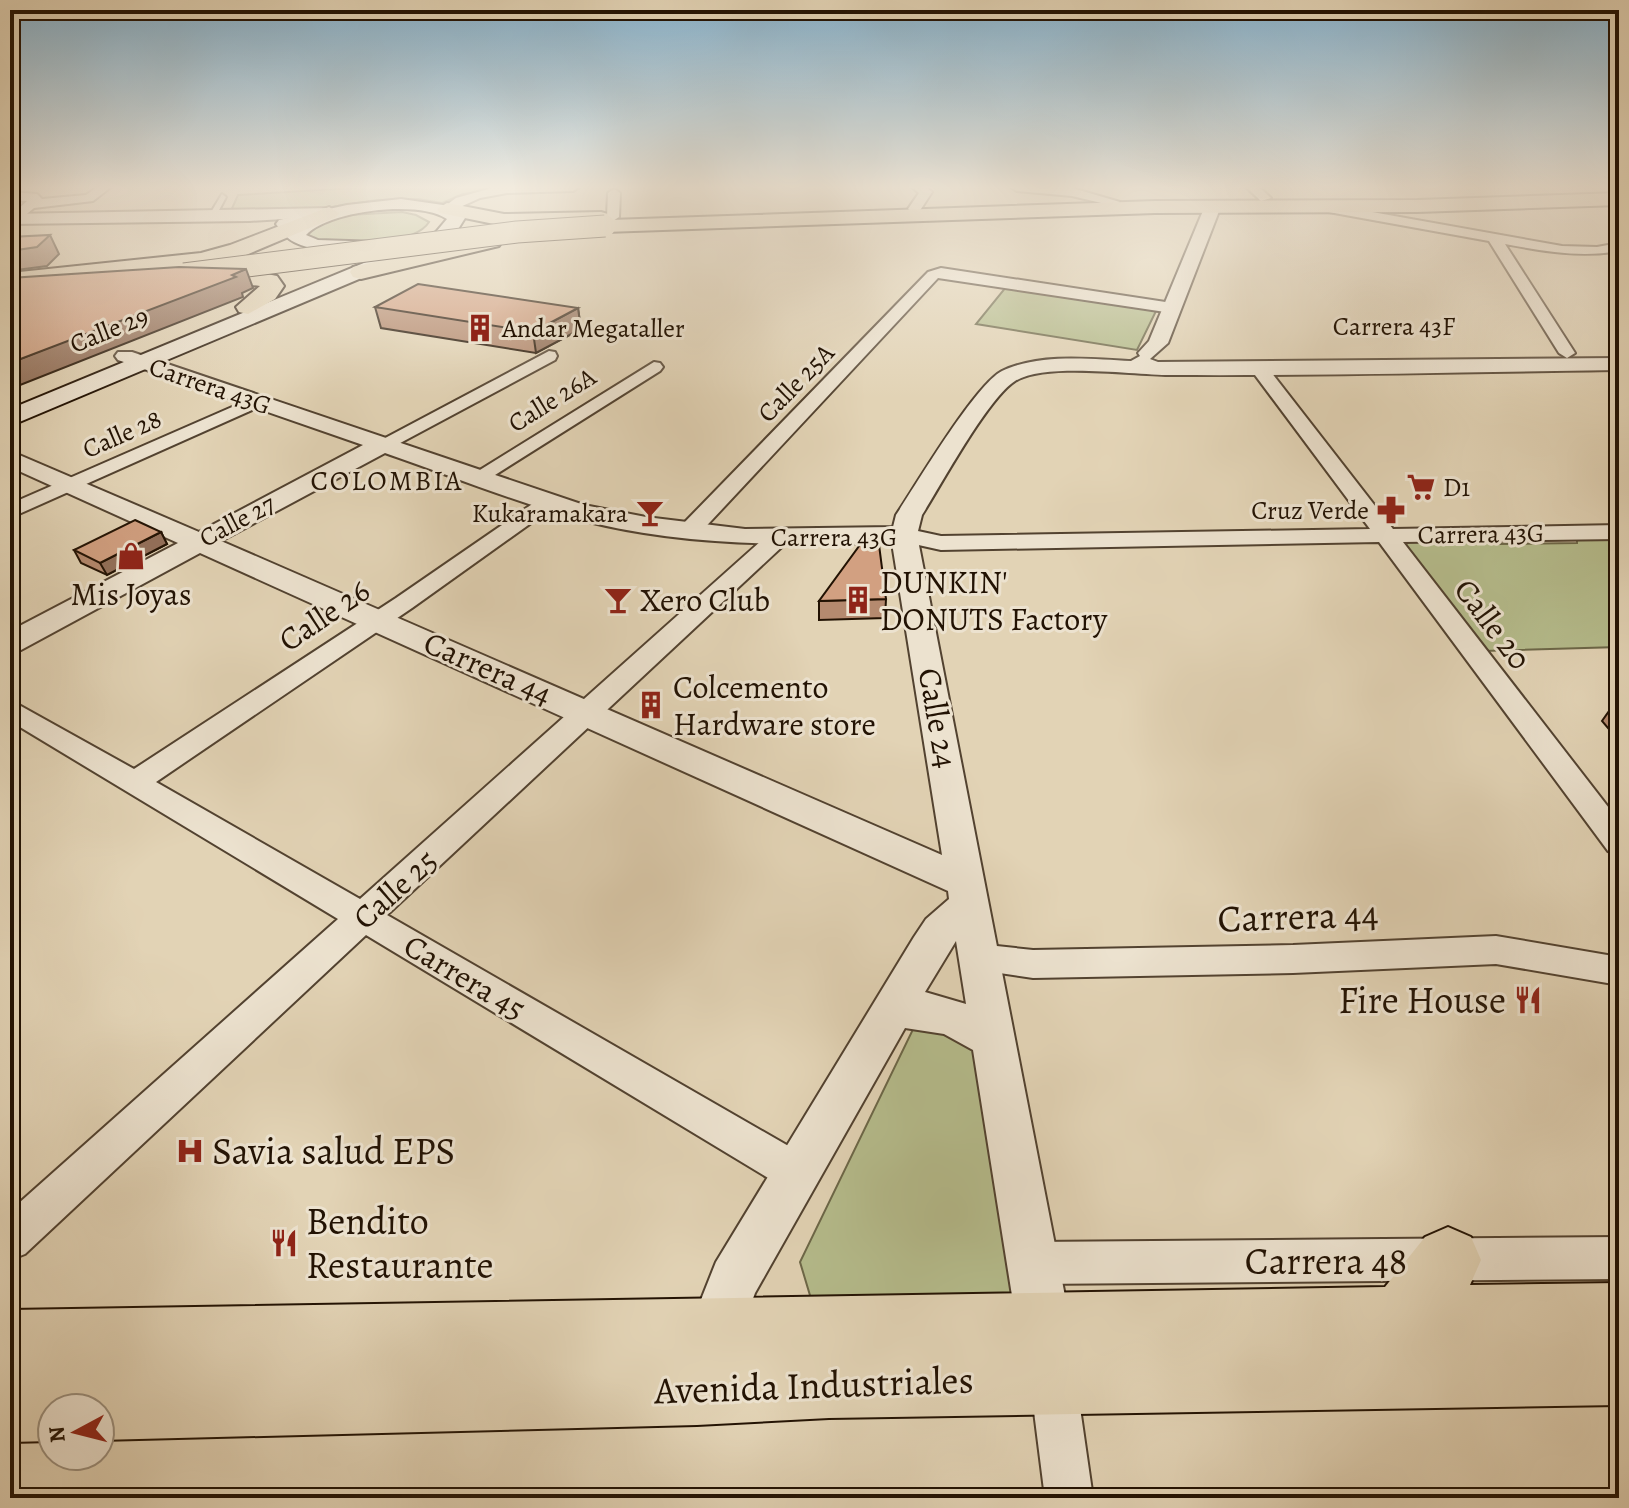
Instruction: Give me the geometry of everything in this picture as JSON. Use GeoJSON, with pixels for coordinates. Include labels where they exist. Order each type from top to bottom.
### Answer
{"type":"FeatureCollection","features":[{"type":"Feature","properties":{"kind":"main road"},"geometry":{"type":"LineString","coordinates":[[10,280],[186,257]]}},
{"type":"Feature","properties":{"kind":"main road"},"geometry":{"type":"LineString","coordinates":[[10,280],[211,257]]}},
{"type":"Feature","properties":{"kind":"main road"},"geometry":{"type":"LineString","coordinates":[[10,280],[234,265],[292,257]]}},
{"type":"Feature","properties":{"kind":"main road"},"geometry":{"type":"LineString","coordinates":[[10,289],[232,270],[327,257]]}},
{"type":"Feature","properties":{"kind":"main road","name":"Calle 29"},"geometry":{"type":"LineString","coordinates":[[10,418],[248,307],[370,257]]}},
{"type":"Feature","properties":{"kind":"main road","name":"Calle 29"},"geometry":{"type":"LineString","coordinates":[[10,403],[134,359],[393,257]]}},
{"type":"Feature","properties":{"kind":"main road"},"geometry":{"type":"LineString","coordinates":[[361,272],[418,257]]}},
{"type":"Feature","properties":{"kind":"main road"},"geometry":{"type":"LineString","coordinates":[[10,289],[241,276],[269,281],[272,286],[270,290],[248,307]]}},
{"type":"Feature","properties":{"kind":"main road"},"geometry":{"type":"LineString","coordinates":[[1402,1321],[1448,1260]]}},
{"type":"Feature","properties":{"kind":"main road","name":"Avenida Industriales"},"geometry":{"type":"LineString","coordinates":[[10,1345],[706,1362],[829,1382],[1043,1323],[1619,1317]]}},
{"type":"Feature","properties":{"kind":"main road","name":"Avenida Industriales"},"geometry":{"type":"LineString","coordinates":[[1043,1323],[1619,1369]]}},
{"type":"Feature","properties":{"kind":"main road","name":"Avenida Industriales"},"geometry":{"type":"LineString","coordinates":[[10,1406],[706,1362]]}},
{"type":"Feature","properties":{"kind":"street"},"geometry":{"type":"LineString","coordinates":[[1159,357],[1172,308],[1192,257]]}},
{"type":"Feature","properties":{"kind":"street"},"geometry":{"type":"LineString","coordinates":[[1506,257],[1567,353]]}},
{"type":"Feature","properties":{"kind":"street","name":"Calle 25A"},"geometry":{"type":"LineString","coordinates":[[689,531],[929,279],[941,272],[1172,308]]}},
{"type":"Feature","properties":{"kind":"street","name":"Carrera 43F"},"geometry":{"type":"LineString","coordinates":[[904,535],[909,515],[990,394],[1010,374],[1029,370],[1094,367],[1159,357],[1619,352]]}},
{"type":"Feature","properties":{"kind":"street","name":"Calle 27"},"geometry":{"type":"LineString","coordinates":[[10,643],[549,356]]}},
{"type":"Feature","properties":{"kind":"street","name":"Carrera 43F"},"geometry":{"type":"LineString","coordinates":[[1159,357],[1258,367],[1619,364]]}},
{"type":"Feature","properties":{"kind":"street","name":"Carrera 43G"},"geometry":{"type":"LineString","coordinates":[[134,359],[548,502],[610,518],[689,531],[778,538],[904,535],[941,543],[1619,532]]}},
{"type":"Feature","properties":{"kind":"street","name":"Calle 26A"},"geometry":{"type":"LineString","coordinates":[[477,478],[654,367]]}},
{"type":"Feature","properties":{"kind":"street","name":"Calle 20"},"geometry":{"type":"LineString","coordinates":[[1258,367],[1619,843]]}},
{"type":"Feature","properties":{"kind":"street","name":"Calle 28"},"geometry":{"type":"LineString","coordinates":[[10,512],[255,402]]}},
{"type":"Feature","properties":{"kind":"street","name":"Carrera 44"},"geometry":{"type":"LineString","coordinates":[[10,458],[588,714],[966,893]]}},
{"type":"Feature","properties":{"kind":"street","name":"Calle 26"},"geometry":{"type":"LineString","coordinates":[[135,782],[548,502]]}},
{"type":"Feature","properties":{"kind":"street","name":"Calle 24"},"geometry":{"type":"LineString","coordinates":[[904,535],[1043,1323],[1069,1498]]}},
{"type":"Feature","properties":{"kind":"street","name":"Calle 25"},"geometry":{"type":"LineString","coordinates":[[10,1239],[778,538]]}},
{"type":"Feature","properties":{"kind":"street","name":"Carrera 45"},"geometry":{"type":"LineString","coordinates":[[10,709],[797,1173]]}},
{"type":"Feature","properties":{"kind":"street"},"geometry":{"type":"LineString","coordinates":[[706,1362],[734,1280],[940,931],[966,893]]}},
{"type":"Feature","properties":{"kind":"street","name":"Carrera 44"},"geometry":{"type":"LineString","coordinates":[[978,958],[1063,964],[1293,959],[1496,950],[1619,971]]}},
{"type":"Feature","properties":{"kind":"street"},"geometry":{"type":"LineString","coordinates":[[895,1009],[930,1010],[964,1020],[994,1040]]}},
{"type":"Feature","properties":{"kind":"street","name":"Carrera 48"},"geometry":{"type":"LineString","coordinates":[[1043,1323],[1448,1260],[1619,1258]]}},
{"type":"Feature","properties":{"kind":"green space"},"geometry":{"type":"Polygon","coordinates":[[[1006,287],[1157,309],[1137,350],[976,324],[1006,287]]]}},
{"type":"Feature","properties":{"kind":"green space"},"geometry":{"type":"Polygon","coordinates":[[[1577,539],[1619,539],[1619,647],[1484,651],[1403,546],[1411,541],[1492,541],[1498,544],[1577,543],[1577,539]]]}},
{"type":"Feature","properties":{"kind":"green space"},"geometry":{"type":"Polygon","coordinates":[[[918,1019],[987,1049],[1030,1308],[812,1302],[800,1262],[918,1019]]]}},
{"type":"Feature","properties":{"kind":"building"},"geometry":{"type":"Polygon","coordinates":[[[179,267],[246,269],[232,275],[236,277],[10,363],[10,278],[179,267]]]}},
{"type":"Feature","properties":{"kind":"building"},"geometry":{"type":"Polygon","coordinates":[[[418,284],[578,308],[533,332],[375,307],[418,284]]]}},
{"type":"Feature","properties":{"kind":"building"},"geometry":{"type":"Polygon","coordinates":[[[135,520],[161,532],[100,563],[74,550],[135,520]]]}},
{"type":"Feature","properties":{"kind":"building"},"geometry":{"type":"Polygon","coordinates":[[[878,537],[886,599],[819,601],[865,538],[878,537]]]}},
{"type":"Feature","properties":{"kind":"place","name":"Andar Megataller"},"geometry":{"type":"Point","coordinates":[480,328]}},
{"type":"Feature","properties":{"kind":"place","name":"D1"},"geometry":{"type":"Point","coordinates":[1421,487]}},
{"type":"Feature","properties":{"kind":"place","name":"Cruz Verde"},"geometry":{"type":"Point","coordinates":[1391,510]}},
{"type":"Feature","properties":{"kind":"place","name":"Kukaramakara"},"geometry":{"type":"Point","coordinates":[650,513]}},
{"type":"Feature","properties":{"kind":"place","name":"Mis Joyas"},"geometry":{"type":"Point","coordinates":[131,556]}},
{"type":"Feature","properties":{"kind":"place","name":"Xero Club"},"geometry":{"type":"Point","coordinates":[618,600]}},
{"type":"Feature","properties":{"kind":"place","name":"DUNKIN' DONUTS Factory"},"geometry":{"type":"Point","coordinates":[858,600]}},
{"type":"Feature","properties":{"kind":"place","name":"Colcemento Hardware store"},"geometry":{"type":"Point","coordinates":[651,705]}},
{"type":"Feature","properties":{"kind":"place","name":"Fire House"},"geometry":{"type":"Point","coordinates":[1528,1000]}},
{"type":"Feature","properties":{"kind":"place","name":"Savia salud EPS"},"geometry":{"type":"Point","coordinates":[190,1151]}},
{"type":"Feature","properties":{"kind":"place","name":"Bendito Restaurante"},"geometry":{"type":"Point","coordinates":[284,1243]}},
{"type":"Feature","properties":{"kind":"district","name":"COLOMBIA"},"geometry":{"type":"Point","coordinates":[387,481]}}]}
